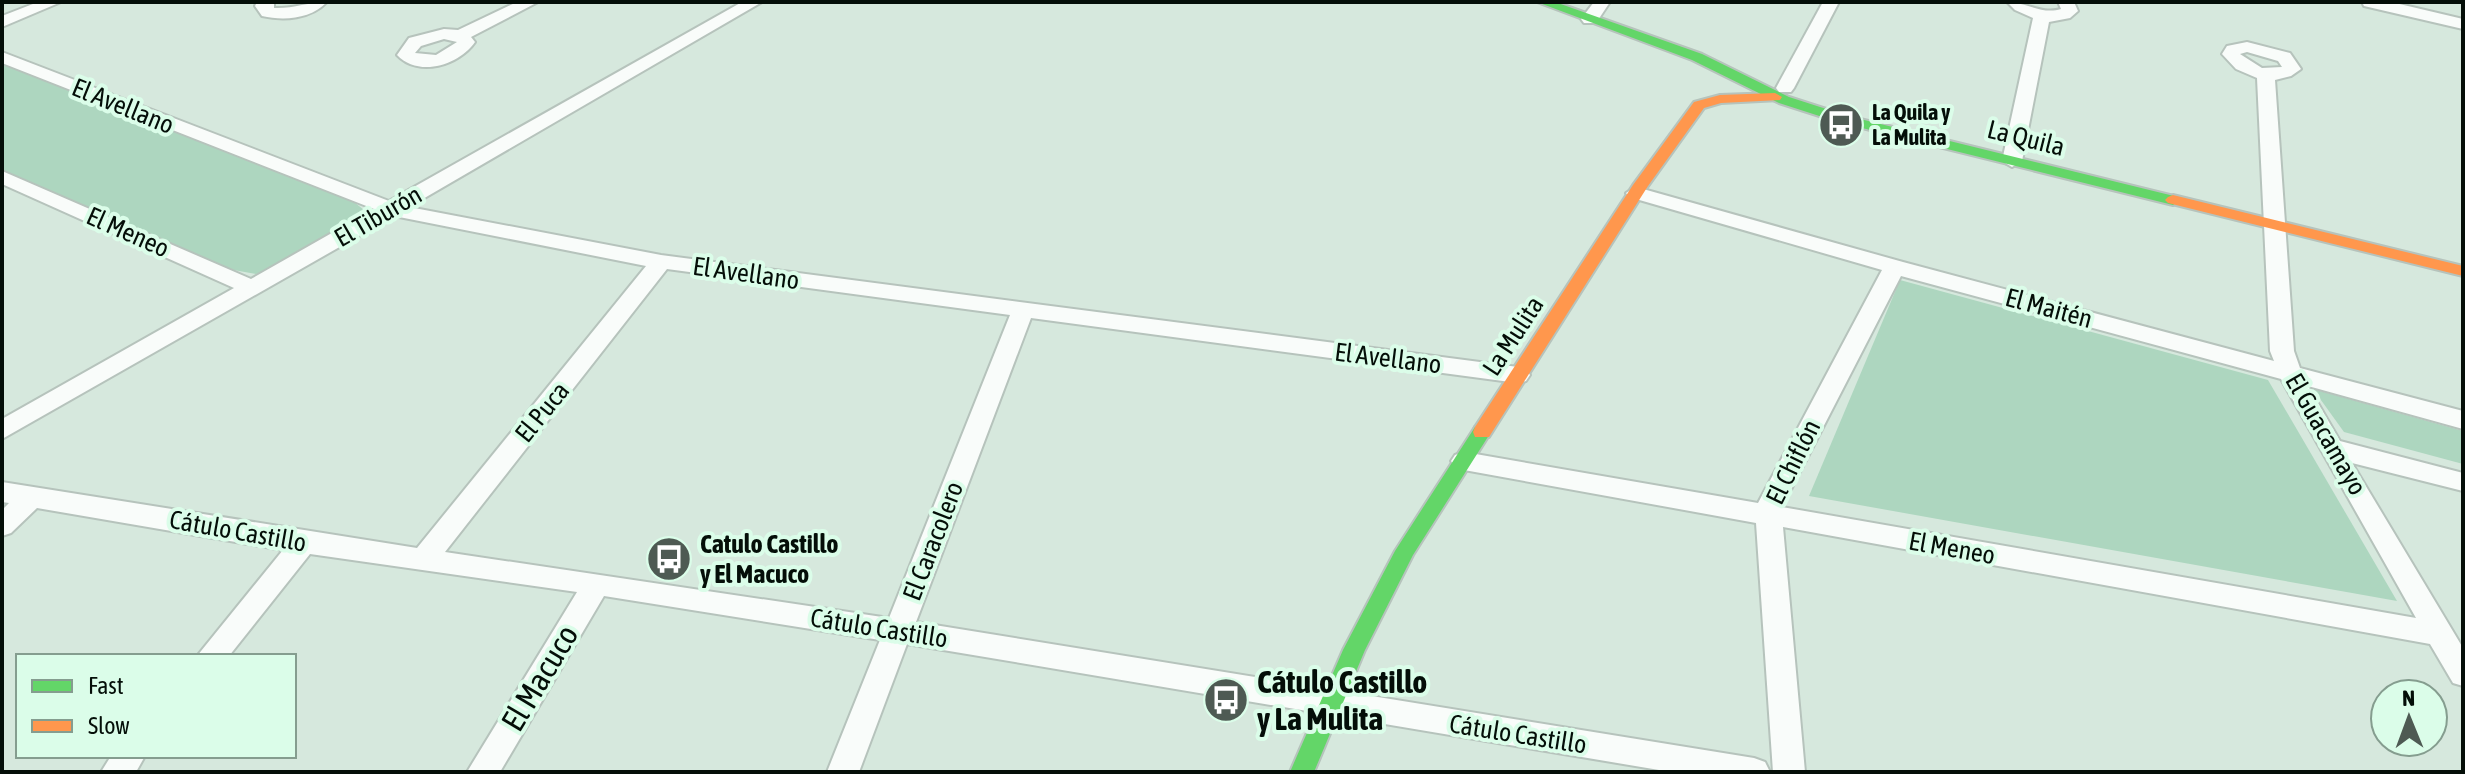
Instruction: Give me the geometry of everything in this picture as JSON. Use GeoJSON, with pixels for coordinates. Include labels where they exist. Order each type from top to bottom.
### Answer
{"type":"FeatureCollection","features":[{"type":"Feature","properties":{"kind":"main road","name":"La Quila"},"geometry":{"type":"LineString","coordinates":[[1543,2],[1596,10]]}},
{"type":"Feature","properties":{"kind":"main road","name":"La Quila"},"geometry":{"type":"LineString","coordinates":[[1577,2],[1732,59],[1780,92],[2014,156],[2272,218],[2463,271]]}},
{"type":"Feature","properties":{"kind":"main road","name":"La Mulita"},"geometry":{"type":"LineString","coordinates":[[1302,772],[1329,704],[1405,551],[1636,193],[1699,105],[1720,99],[1780,92]]}},
{"type":"Feature","properties":{"kind":"main road","name":"La Quila"},"geometry":{"type":"LineString","coordinates":[[2272,218],[2463,256]]}},
{"type":"Feature","properties":{"kind":"street"},"geometry":{"type":"LineString","coordinates":[[2,22],[53,2]]}},
{"type":"Feature","properties":{"kind":"street"},"geometry":{"type":"LineString","coordinates":[[266,2],[264,10],[275,14],[295,12],[319,2]]}},
{"type":"Feature","properties":{"kind":"street"},"geometry":{"type":"LineString","coordinates":[[460,36],[530,2]]}},
{"type":"Feature","properties":{"kind":"street","name":"El Tiburón"},"geometry":{"type":"LineString","coordinates":[[2,430],[754,2]]}},
{"type":"Feature","properties":{"kind":"street"},"geometry":{"type":"LineString","coordinates":[[1780,92],[1831,2]]}},
{"type":"Feature","properties":{"kind":"street"},"geometry":{"type":"LineString","coordinates":[[2015,2],[2025,10],[2042,15],[2067,14],[2071,7],[2066,2]]}},
{"type":"Feature","properties":{"kind":"street"},"geometry":{"type":"LineString","coordinates":[[2370,2],[2463,24]]}},
{"type":"Feature","properties":{"kind":"street"},"geometry":{"type":"LineString","coordinates":[[2014,156],[2042,15]]}},
{"type":"Feature","properties":{"kind":"street","name":"El Avellano"},"geometry":{"type":"LineString","coordinates":[[2,57],[391,209],[661,262],[1518,375]]}},
{"type":"Feature","properties":{"kind":"street","name":"El Guacamayo"},"geometry":{"type":"LineString","coordinates":[[2266,74],[2282,351],[2289,373],[2463,674]]}},
{"type":"Feature","properties":{"kind":"street","name":"El Meneo"},"geometry":{"type":"LineString","coordinates":[[2,177],[253,288]]}},
{"type":"Feature","properties":{"kind":"street","name":"El Maitén"},"geometry":{"type":"LineString","coordinates":[[1636,193],[1895,267],[2463,420]]}},
{"type":"Feature","properties":{"kind":"street","name":"El Puca"},"geometry":{"type":"LineString","coordinates":[[422,561],[661,262]]}},
{"type":"Feature","properties":{"kind":"street","name":"El Chiflón"},"geometry":{"type":"LineString","coordinates":[[1789,772],[1769,517],[1772,497],[1895,267]]}},
{"type":"Feature","properties":{"kind":"street","name":"El Caracolero"},"geometry":{"type":"LineString","coordinates":[[843,772],[1023,310]]}},
{"type":"Feature","properties":{"kind":"street"},"geometry":{"type":"LineString","coordinates":[[2334,449],[2463,482]]}},
{"type":"Feature","properties":{"kind":"street","name":"El Meneo"},"geometry":{"type":"LineString","coordinates":[[1464,461],[2441,634]]}},
{"type":"Feature","properties":{"kind":"street","name":"Cátulo Castillo"},"geometry":{"type":"LineString","coordinates":[[2,492],[304,543],[596,584],[1247,687],[1683,766],[1754,772]]}},
{"type":"Feature","properties":{"kind":"street"},"geometry":{"type":"LineString","coordinates":[[2,526],[33,496]]}},
{"type":"Feature","properties":{"kind":"street"},"geometry":{"type":"LineString","coordinates":[[214,654],[304,543]]}},
{"type":"Feature","properties":{"kind":"street","name":"El Macuco"},"geometry":{"type":"LineString","coordinates":[[483,772],[596,584]]}},
{"type":"Feature","properties":{"kind":"green space"},"geometry":{"type":"Polygon","coordinates":[[[2,62],[354,202],[364,210],[364,216],[271,270],[256,274],[228,269],[2,171],[2,62]]]}},
{"type":"Feature","properties":{"kind":"green space"},"geometry":{"type":"Polygon","coordinates":[[[1900,280],[2268,380],[2397,601],[1809,496],[1900,280]]]}},
{"type":"Feature","properties":{"kind":"green space"},"geometry":{"type":"Polygon","coordinates":[[[2313,389],[2463,431],[2463,464],[2344,432],[2313,389]]]}},
{"type":"Feature","properties":{"kind":"traffic: fast"},"geometry":{"type":"LineString","coordinates":[[1543,2],[1697,57],[1784,100],[1843,119],[2173,200]]}},
{"type":"Feature","properties":{"kind":"traffic: fast"},"geometry":{"type":"LineString","coordinates":[[1302,772],[1354,650],[1405,551],[1482,432]]}},
{"type":"Feature","properties":{"kind":"traffic: slow"},"geometry":{"type":"LineString","coordinates":[[1482,432],[1641,185],[1699,105],[1720,99],[1775,97]]}},
{"type":"Feature","properties":{"kind":"traffic: slow"},"geometry":{"type":"LineString","coordinates":[[2173,200],[2463,271]]}},
{"type":"Feature","properties":{"kind":"place","name":"La Quila y La Mulita"},"geometry":{"type":"Point","coordinates":[1841,125]}},
{"type":"Feature","properties":{"kind":"place","name":"Catulo Castillo y El Macuco"},"geometry":{"type":"Point","coordinates":[669,559]}},
{"type":"Feature","properties":{"kind":"place","name":"Cátulo Castillo y La Mulita"},"geometry":{"type":"Point","coordinates":[1226,700]}}]}
